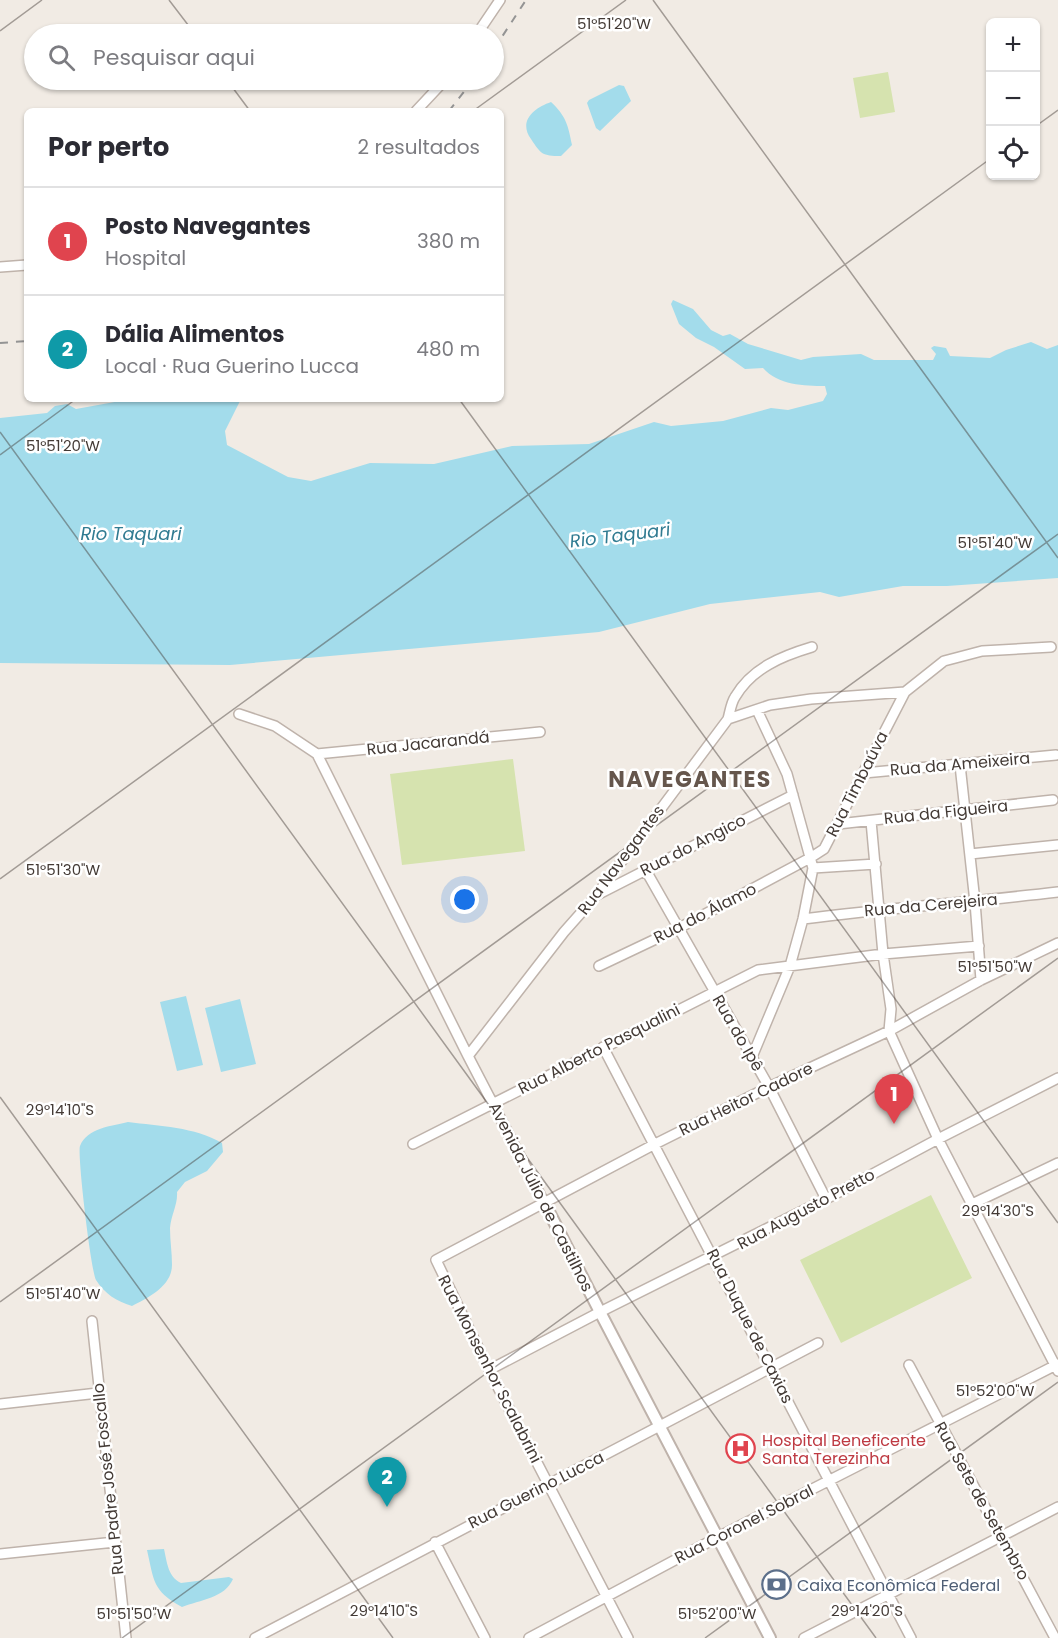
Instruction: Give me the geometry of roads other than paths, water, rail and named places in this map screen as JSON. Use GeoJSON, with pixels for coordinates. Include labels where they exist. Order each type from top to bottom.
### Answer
{"type":"FeatureCollection","features":[{"type":"Feature","properties":{"kind":"street"},"geometry":{"type":"LineString","coordinates":[[484,24],[500,0]]}},
{"type":"Feature","properties":{"kind":"street"},"geometry":{"type":"LineString","coordinates":[[419,108],[436,90]]}},
{"type":"Feature","properties":{"kind":"street"},"geometry":{"type":"LineString","coordinates":[[0,267],[24,265]]}},
{"type":"Feature","properties":{"kind":"street"},"geometry":{"type":"LineString","coordinates":[[728,720],[734,698],[754,674],[779,658],[812,647]]}},
{"type":"Feature","properties":{"kind":"street","name":"Rua Timbaúva"},"geometry":{"type":"LineString","coordinates":[[810,858],[824,849],[905,692],[944,661],[982,651],[1051,647]]}},
{"type":"Feature","properties":{"kind":"street"},"geometry":{"type":"LineString","coordinates":[[728,720],[770,705],[811,699],[905,692]]}},
{"type":"Feature","properties":{"kind":"street"},"geometry":{"type":"LineString","coordinates":[[752,1057],[790,966],[803,919],[813,868],[787,774],[757,710]]}},
{"type":"Feature","properties":{"kind":"street"},"geometry":{"type":"LineString","coordinates":[[239,714],[275,726],[317,754]]}},
{"type":"Feature","properties":{"kind":"street","name":"Rua Navegantes"},"geometry":{"type":"LineString","coordinates":[[468,1056],[564,932],[595,897],[728,720]]}},
{"type":"Feature","properties":{"kind":"street","name":"Rua Jacarandá"},"geometry":{"type":"LineString","coordinates":[[317,754],[540,732]]}},
{"type":"Feature","properties":{"kind":"street","name":"Avenida Júlio de Castilhos"},"geometry":{"type":"LineString","coordinates":[[317,754],[468,1056],[770,1638]]}},
{"type":"Feature","properties":{"kind":"street","name":"Rua da Ameixeira"},"geometry":{"type":"LineString","coordinates":[[864,773],[1056,755]]}},
{"type":"Feature","properties":{"kind":"street"},"geometry":{"type":"LineString","coordinates":[[960,765],[981,980]]}},
{"type":"Feature","properties":{"kind":"street","name":"Rua do Angico"},"geometry":{"type":"LineString","coordinates":[[595,897],[645,869],[792,795]]}},
{"type":"Feature","properties":{"kind":"street","name":"Rua da Figueira"},"geometry":{"type":"LineString","coordinates":[[838,824],[1053,800]]}},
{"type":"Feature","properties":{"kind":"street"},"geometry":{"type":"LineString","coordinates":[[871,820],[883,954],[891,1009],[889,1031],[938,1138],[1057,1367]]}},
{"type":"Feature","properties":{"kind":"street"},"geometry":{"type":"LineString","coordinates":[[970,854],[1058,844]]}},
{"type":"Feature","properties":{"kind":"street","name":"Rua do Álamo"},"geometry":{"type":"LineString","coordinates":[[599,966],[679,928],[810,858]]}},
{"type":"Feature","properties":{"kind":"street"},"geometry":{"type":"LineString","coordinates":[[813,868],[876,864]]}},
{"type":"Feature","properties":{"kind":"street","name":"Rua do Ipê"},"geometry":{"type":"LineString","coordinates":[[645,869],[769,1087],[826,1199]]}},
{"type":"Feature","properties":{"kind":"street","name":"Rua da Cerejeira"},"geometry":{"type":"LineString","coordinates":[[803,919],[880,909],[975,902],[1058,892]]}},
{"type":"Feature","properties":{"kind":"street","name":"Rua Heitor Cadore"},"geometry":{"type":"LineString","coordinates":[[436,1260],[655,1144],[889,1031],[981,980],[1058,943]]}},
{"type":"Feature","properties":{"kind":"street","name":"Rua Alberto Pasqualini"},"geometry":{"type":"LineString","coordinates":[[413,1144],[758,970],[883,954],[979,946]]}},
{"type":"Feature","properties":{"kind":"street","name":"Rua Duque de Caxias"},"geometry":{"type":"LineString","coordinates":[[603,1047],[911,1638]]}},
{"type":"Feature","properties":{"kind":"street","name":"Rua Augusto Pretto"},"geometry":{"type":"LineString","coordinates":[[489,1370],[600,1312],[714,1257],[938,1138],[1058,1078]]}},
{"type":"Feature","properties":{"kind":"street"},"geometry":{"type":"LineString","coordinates":[[972,1204],[1058,1163]]}},
{"type":"Feature","properties":{"kind":"street","name":"Rua Monsenhor Scalabrini"},"geometry":{"type":"LineString","coordinates":[[436,1260],[489,1370],[628,1638]]}},
{"type":"Feature","properties":{"kind":"street","name":"Rua Padre José Foscallo"},"geometry":{"type":"LineString","coordinates":[[92,1321],[126,1638]]}},
{"type":"Feature","properties":{"kind":"street","name":"Rua Guerino Lucca"},"geometry":{"type":"LineString","coordinates":[[255,1638],[818,1343]]}},
{"type":"Feature","properties":{"kind":"street","name":"Rua Sete de Setembro"},"geometry":{"type":"LineString","coordinates":[[909,1365],[1055,1638]]}},
{"type":"Feature","properties":{"kind":"street","name":"Rua Coronel Sobral"},"geometry":{"type":"LineString","coordinates":[[529,1638],[829,1480],[1057,1367]]}},
{"type":"Feature","properties":{"kind":"street"},"geometry":{"type":"LineString","coordinates":[[0,1404],[98,1393]]}},
{"type":"Feature","properties":{"kind":"street"},"geometry":{"type":"LineString","coordinates":[[804,1638],[889,1592],[1058,1507]]}},
{"type":"Feature","properties":{"kind":"street"},"geometry":{"type":"LineString","coordinates":[[0,1554],[115,1542]]}},
{"type":"Feature","properties":{"kind":"street"},"geometry":{"type":"LineString","coordinates":[[435,1542],[485,1638]]}},
{"type":"Feature","properties":{"kind":"water"},"geometry":{"type":"Polygon","coordinates":[[[619,85],[624,86],[631,101],[600,131],[596,128],[587,103],[619,85]]]}},
{"type":"Feature","properties":{"kind":"water"},"geometry":{"type":"Polygon","coordinates":[[[551,102],[566,121],[572,145],[561,156],[546,155],[540,151],[527,132],[526,126],[530,116],[551,102]]]}},
{"type":"Feature","properties":{"kind":"water","name":"Rio Taquari"},"geometry":{"type":"Polygon","coordinates":[[[673,300],[693,309],[711,330],[723,336],[730,334],[748,344],[801,360],[861,354],[874,360],[933,360],[936,354],[931,348],[934,346],[946,348],[950,356],[990,358],[1031,342],[1047,349],[1058,345],[1058,578],[947,586],[903,586],[839,597],[820,592],[710,604],[599,632],[230,665],[0,663],[0,418],[47,413],[55,406],[67,404],[76,409],[114,402],[240,402],[225,431],[227,445],[288,477],[311,481],[370,463],[434,464],[512,446],[589,444],[654,422],[671,426],[723,421],[771,408],[788,410],[823,401],[827,394],[825,386],[800,385],[784,381],[769,374],[763,368],[745,369],[714,347],[696,338],[679,324],[671,304],[673,300]]]}},
{"type":"Feature","properties":{"kind":"water"},"geometry":{"type":"Polygon","coordinates":[[[186,996],[203,1065],[177,1071],[160,1002],[186,996]]]}},
{"type":"Feature","properties":{"kind":"water"},"geometry":{"type":"Polygon","coordinates":[[[240,999],[256,1064],[221,1072],[205,1008],[240,999]]]}},
{"type":"Feature","properties":{"kind":"water"},"geometry":{"type":"Polygon","coordinates":[[[128,1122],[176,1128],[200,1134],[222,1143],[223,1152],[207,1171],[185,1182],[177,1192],[170,1228],[171,1272],[164,1285],[132,1306],[111,1296],[96,1280],[82,1190],[80,1154],[80,1146],[88,1135],[128,1122]]]}},
{"type":"Feature","properties":{"kind":"water"},"geometry":{"type":"Polygon","coordinates":[[[164,1549],[173,1577],[181,1583],[229,1577],[233,1579],[218,1594],[182,1607],[165,1596],[153,1577],[147,1550],[164,1549]]]}},
{"type":"Feature","properties":{"kind":"railway"},"geometry":{"type":"LineString","coordinates":[[504,34],[526,0]]}},
{"type":"Feature","properties":{"kind":"railway"},"geometry":{"type":"LineString","coordinates":[[451,108],[465,90]]}},
{"type":"Feature","properties":{"kind":"railway"},"geometry":{"type":"LineString","coordinates":[[0,343],[24,341]]}},
{"type":"Feature","properties":{"kind":"place","name":"Posto Navegantes"},"geometry":{"type":"Point","coordinates":[894,1124]}},
{"type":"Feature","properties":{"kind":"place","name":"Hospital Beneficente Santa Terezinha"},"geometry":{"type":"Point","coordinates":[741,1449]}},
{"type":"Feature","properties":{"kind":"place","name":"Dália Alimentos"},"geometry":{"type":"Point","coordinates":[387,1507]}},
{"type":"Feature","properties":{"kind":"place","name":"Caixa Econômica Federal"},"geometry":{"type":"Point","coordinates":[776,1585]}},
{"type":"Feature","properties":{"kind":"district","name":"NAVEGANTES"},"geometry":{"type":"Point","coordinates":[690,779]}}]}
